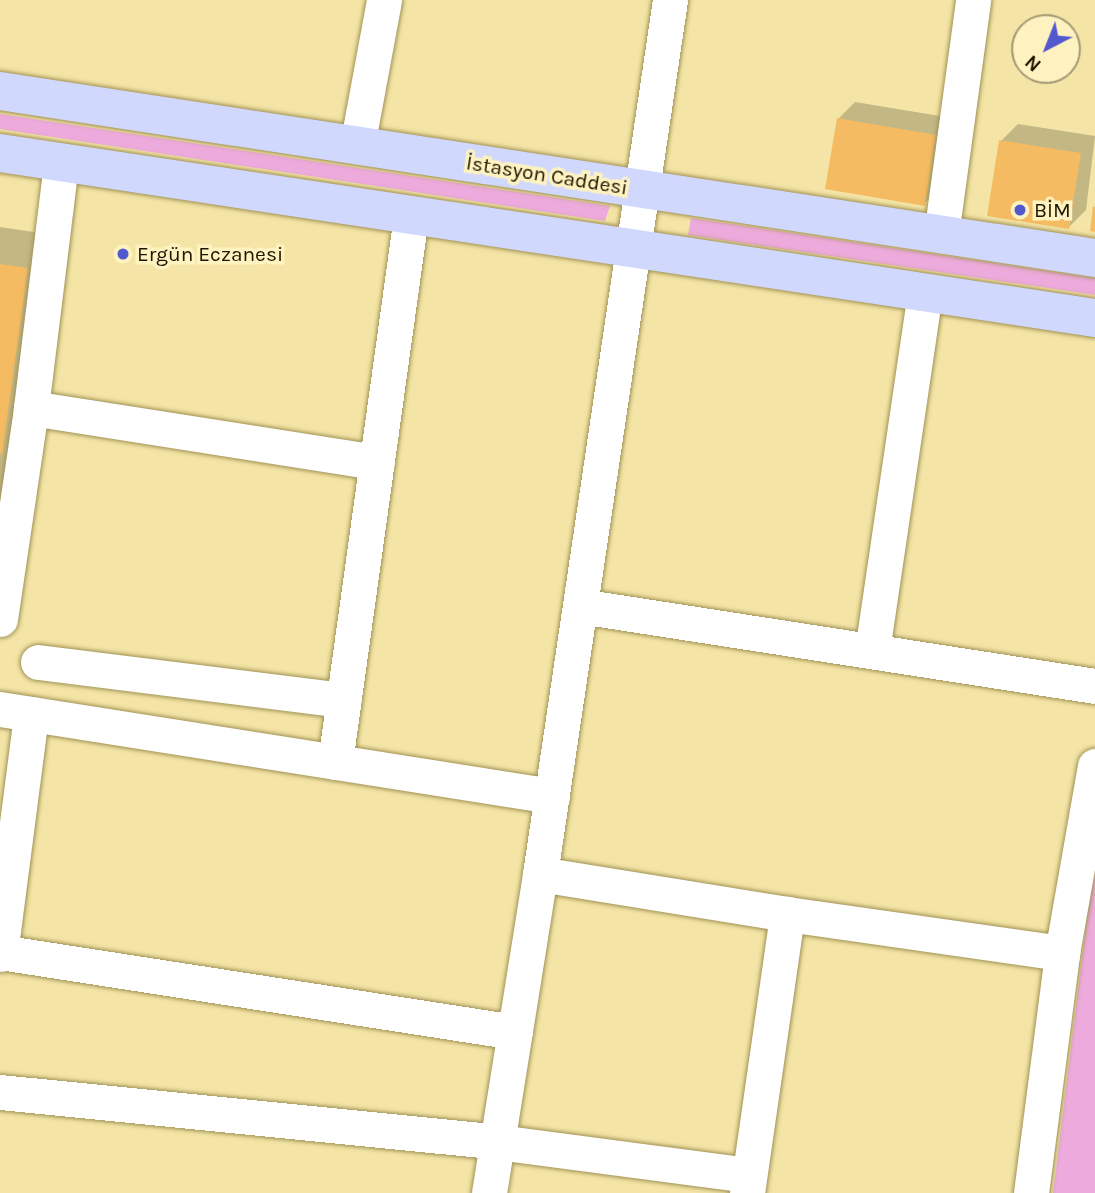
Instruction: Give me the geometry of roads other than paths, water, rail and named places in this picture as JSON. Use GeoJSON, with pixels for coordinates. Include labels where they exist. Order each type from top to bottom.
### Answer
{"type":"FeatureCollection","features":[{"type":"Feature","properties":{"kind":"main road","name":"İstasyon Caddesi"},"geometry":{"type":"LineString","coordinates":[[0,91],[1095,258]]}},
{"type":"Feature","properties":{"kind":"main road"},"geometry":{"type":"LineString","coordinates":[[0,153],[635,251],[1095,318]]}},
{"type":"Feature","properties":{"kind":"street"},"geometry":{"type":"LineString","coordinates":[[357,146],[384,0]]}},
{"type":"Feature","properties":{"kind":"street"},"geometry":{"type":"LineString","coordinates":[[489,1193],[635,251],[670,0]]}},
{"type":"Feature","properties":{"kind":"street"},"geometry":{"type":"LineString","coordinates":[[941,235],[973,0]]}},
{"type":"Feature","properties":{"kind":"street"},"geometry":{"type":"LineString","coordinates":[[0,619],[31,408],[61,162]]}},
{"type":"Feature","properties":{"kind":"street"},"geometry":{"type":"LineString","coordinates":[[335,762],[411,216]]}},
{"type":"Feature","properties":{"kind":"street"},"geometry":{"type":"LineString","coordinates":[[872,651],[925,293]]}},
{"type":"Feature","properties":{"kind":"street"},"geometry":{"type":"LineString","coordinates":[[31,408],[377,462]]}},
{"type":"Feature","properties":{"kind":"street"},"geometry":{"type":"LineString","coordinates":[[580,606],[1095,686]]}},
{"type":"Feature","properties":{"kind":"street"},"geometry":{"type":"LineString","coordinates":[[37,662],[344,699]]}},
{"type":"Feature","properties":{"kind":"street"},"geometry":{"type":"LineString","coordinates":[[515,1032],[0,953],[16,711],[552,796]]}},
{"type":"Feature","properties":{"kind":"street"},"geometry":{"type":"LineString","coordinates":[[1031,1193],[1062,953],[1095,766]]}},
{"type":"Feature","properties":{"kind":"street"},"geometry":{"type":"LineString","coordinates":[[540,874],[787,914],[1062,953]]}},
{"type":"Feature","properties":{"kind":"street"},"geometry":{"type":"LineString","coordinates":[[0,1092],[497,1142],[748,1184],[787,914]]}},
{"type":"Feature","properties":{"kind":"place","name":"BİM"},"geometry":{"type":"Point","coordinates":[1020,210]}},
{"type":"Feature","properties":{"kind":"place","name":"Ergün Eczanesi"},"geometry":{"type":"Point","coordinates":[123,254]}}]}
